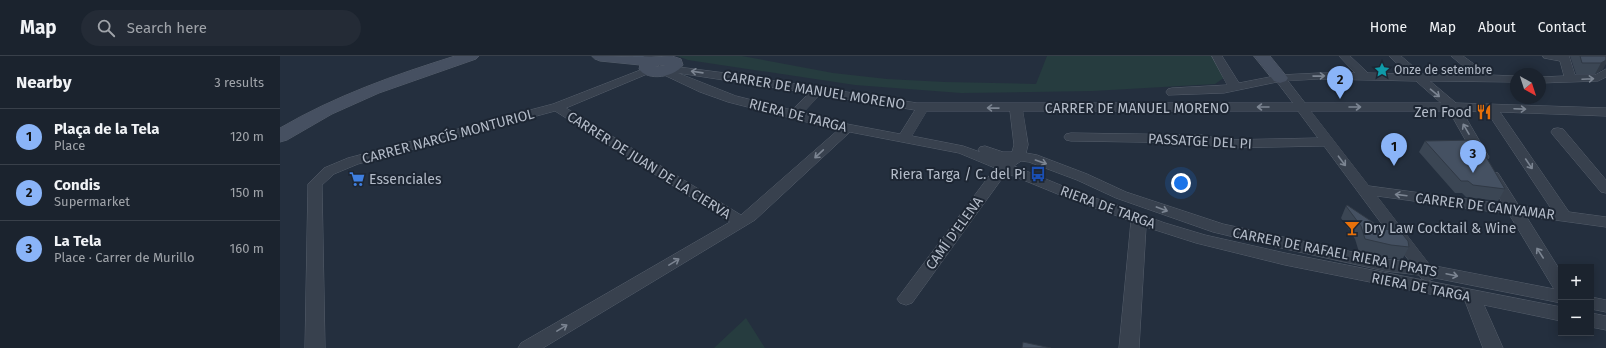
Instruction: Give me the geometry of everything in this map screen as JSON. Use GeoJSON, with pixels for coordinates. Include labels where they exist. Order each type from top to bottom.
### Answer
{"type":"FeatureCollection","features":[{"type":"Feature","properties":{"kind":"street"},"geometry":{"type":"LineString","coordinates":[[280,136],[324,111],[354,97],[405,77],[471,56]]}},
{"type":"Feature","properties":{"kind":"street"},"geometry":{"type":"LineString","coordinates":[[600,56],[660,65]]}},
{"type":"Feature","properties":{"kind":"street"},"geometry":{"type":"LineString","coordinates":[[1217,56],[1232,80],[1234,87]]}},
{"type":"Feature","properties":{"kind":"street"},"geometry":{"type":"LineString","coordinates":[[1262,56],[1425,270],[1438,291]]}},
{"type":"Feature","properties":{"kind":"street"},"geometry":{"type":"LineString","coordinates":[[1344,56],[1365,77]]}},
{"type":"Feature","properties":{"kind":"street"},"geometry":{"type":"LineString","coordinates":[[1394,56],[1453,107],[1512,209],[1558,281]]}},
{"type":"Feature","properties":{"kind":"street"},"geometry":{"type":"LineString","coordinates":[[1456,56],[1487,79]]}},
{"type":"Feature","properties":{"kind":"street"},"geometry":{"type":"LineString","coordinates":[[1548,56],[1564,57],[1571,80]]}},
{"type":"Feature","properties":{"kind":"street","name":"CARRER DE MANUEL MORENO"},"geometry":{"type":"LineString","coordinates":[[660,65],[923,107],[1453,107],[1606,112]]}},
{"type":"Feature","properties":{"kind":"street","name":"CARRER NARCÍS MONTURIOL"},"geometry":{"type":"LineString","coordinates":[[318,344],[315,184],[329,171],[353,161],[557,107],[660,65]]}},
{"type":"Feature","properties":{"kind":"street","name":"RIERA DE TARGA"},"geometry":{"type":"LineString","coordinates":[[660,65],[704,89],[732,99],[847,128],[906,136],[963,150],[1138,219],[1202,239],[1285,259],[1438,291],[1558,313]]}},
{"type":"Feature","properties":{"kind":"street"},"geometry":{"type":"LineString","coordinates":[[1546,80],[1598,78],[1606,72]]}},
{"type":"Feature","properties":{"kind":"street"},"geometry":{"type":"LineString","coordinates":[[1172,92],[1234,87],[1280,78],[1319,76],[1510,79]]}},
{"type":"Feature","properties":{"kind":"street"},"geometry":{"type":"LineString","coordinates":[[795,115],[817,91]]}},
{"type":"Feature","properties":{"kind":"street","name":"CARRER DE JUAN DE LA CIERVA"},"geometry":{"type":"LineString","coordinates":[[557,107],[741,222]]}},
{"type":"Feature","properties":{"kind":"street"},"geometry":{"type":"LineString","coordinates":[[906,136],[923,107]]}},
{"type":"Feature","properties":{"kind":"street"},"geometry":{"type":"LineString","coordinates":[[1016,108],[1021,145],[1018,156]]}},
{"type":"Feature","properties":{"kind":"street"},"geometry":{"type":"LineString","coordinates":[[1491,108],[1564,216]]}},
{"type":"Feature","properties":{"kind":"street"},"geometry":{"type":"LineString","coordinates":[[528,348],[750,217],[847,128]]}},
{"type":"Feature","properties":{"kind":"street"},"geometry":{"type":"LineString","coordinates":[[1558,132],[1606,189]]}},
{"type":"Feature","properties":{"kind":"street","name":"CARRER DE RAFAEL RIERA I PRATS"},"geometry":{"type":"LineString","coordinates":[[906,136],[964,143],[1001,156],[1032,158],[1122,195],[1219,228],[1272,242],[1384,265],[1425,270],[1558,296]]}},
{"type":"Feature","properties":{"kind":"street","name":"PASSATGE DEL PI"},"geometry":{"type":"LineString","coordinates":[[1071,137],[1202,138],[1224,144],[1329,142]]}},
{"type":"Feature","properties":{"kind":"street","name":"CAMÍ D'ELENA"},"geometry":{"type":"LineString","coordinates":[[906,299],[1003,167],[1018,156]]}},
{"type":"Feature","properties":{"kind":"street","name":"CARRER DE CANYAMAR"},"geometry":{"type":"LineString","coordinates":[[1364,190],[1606,222]]}},
{"type":"Feature","properties":{"kind":"street"},"geometry":{"type":"LineString","coordinates":[[1129,348],[1138,219]]}},
{"type":"Feature","properties":{"kind":"street"},"geometry":{"type":"LineString","coordinates":[[1472,297],[1493,348]]}},
{"type":"Feature","properties":{"kind":"street"},"geometry":{"type":"LineString","coordinates":[[1594,304],[1606,306]]}},
{"type":"Feature","properties":{"kind":"street"},"geometry":{"type":"LineString","coordinates":[[1594,321],[1606,323]]}},
{"type":"Feature","properties":{"kind":"green space"},"geometry":{"type":"Polygon","coordinates":[[[677,56],[742,56],[833,73],[887,79],[1036,84],[1047,56],[1214,56],[1225,77],[1215,84],[1093,91],[961,93],[855,85],[688,60],[677,56]]]}},
{"type":"Feature","properties":{"kind":"green space"},"geometry":{"type":"Polygon","coordinates":[[[746,318],[765,348],[714,348],[746,318]]]}},
{"type":"Feature","properties":{"kind":"building"},"geometry":{"type":"Polygon","coordinates":[[[1580,56],[1606,56],[1606,60],[1601,63],[1582,63],[1580,56]]]}},
{"type":"Feature","properties":{"kind":"building"},"geometry":{"type":"Polygon","coordinates":[[[1476,140],[1505,189],[1473,185],[1468,181],[1461,181],[1425,141],[1476,140]]]}},
{"type":"Feature","properties":{"kind":"building"},"geometry":{"type":"Polygon","coordinates":[[[1347,205],[1383,229],[1399,230],[1408,241],[1409,247],[1391,245],[1365,239],[1361,226],[1346,206],[1347,205]]]}},
{"type":"Feature","properties":{"kind":"building"},"geometry":{"type":"Polygon","coordinates":[[[1023,342],[1051,348],[1022,348],[1023,342]]]}},
{"type":"Feature","properties":{"kind":"waterway"},"geometry":{"type":"LineString","coordinates":[[635,56],[642,57]]}},
{"type":"Feature","properties":{"kind":"place","name":"Onze de setembre"},"geometry":{"type":"Point","coordinates":[1382,70]}},
{"type":"Feature","properties":{"kind":"place","name":"Condis"},"geometry":{"type":"Point","coordinates":[1340,99]}},
{"type":"Feature","properties":{"kind":"place","name":"Zen Food"},"geometry":{"type":"Point","coordinates":[1484,112]}},
{"type":"Feature","properties":{"kind":"place","name":"Plaça de la Tela"},"geometry":{"type":"Point","coordinates":[1394,166]}},
{"type":"Feature","properties":{"kind":"place","name":"La Tela"},"geometry":{"type":"Point","coordinates":[1473,173]}},
{"type":"Feature","properties":{"kind":"place","name":"Riera Targa / C. del Pi"},"geometry":{"type":"Point","coordinates":[1038,174]}},
{"type":"Feature","properties":{"kind":"place","name":"Essenciales"},"geometry":{"type":"Point","coordinates":[357,179]}},
{"type":"Feature","properties":{"kind":"place","name":"Dry Law Cocktail & Wine"},"geometry":{"type":"Point","coordinates":[1352,228]}}]}
